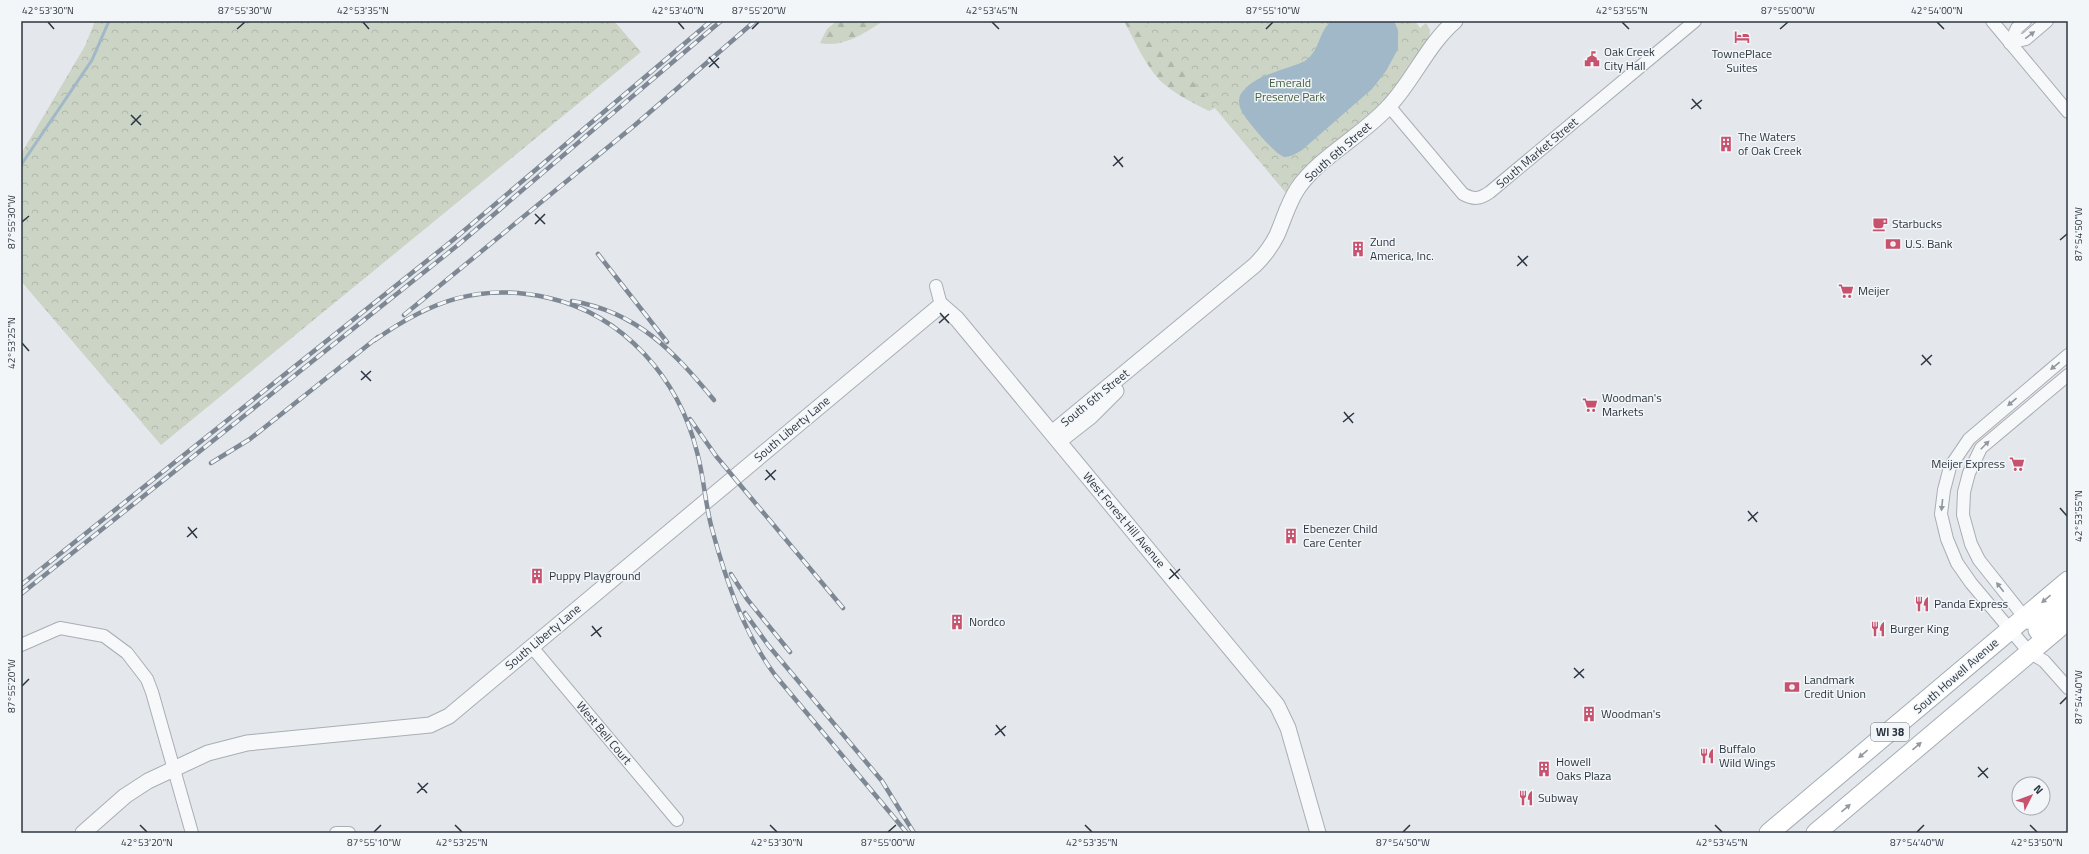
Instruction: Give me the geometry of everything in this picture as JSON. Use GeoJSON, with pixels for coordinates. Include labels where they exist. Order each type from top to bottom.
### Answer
{"type":"FeatureCollection","features":[{"type":"Feature","properties":{"kind":"main road","name":"South Howell Avenue"},"geometry":{"type":"LineString","coordinates":[[2035,630],[2068,581]]}},
{"type":"Feature","properties":{"kind":"main road"},"geometry":{"type":"LineString","coordinates":[[2036,656],[2030,641],[2035,630],[2068,602]]}},
{"type":"Feature","properties":{"kind":"main road","name":"South Howell Avenue"},"geometry":{"type":"LineString","coordinates":[[1769,833],[2010,630],[2035,630],[2068,620]]}},
{"type":"Feature","properties":{"kind":"main road","name":"WI 38"},"geometry":{"type":"LineString","coordinates":[[1816,833],[2036,656]]}},
{"type":"Feature","properties":{"kind":"main road"},"geometry":{"type":"LineString","coordinates":[[1782,833],[1808,800]]}},
{"type":"Feature","properties":{"kind":"street","name":"South 6th Street"},"geometry":{"type":"LineString","coordinates":[[1055,437],[1091,416],[1115,394],[1138,364],[1255,265],[1268,251],[1276,236],[1288,206],[1298,188],[1312,173],[1389,106],[1403,89],[1434,43],[1455,21]]}},
{"type":"Feature","properties":{"kind":"street","name":"South Market Street"},"geometry":{"type":"LineString","coordinates":[[1389,106],[1463,194],[1472,199],[1481,198],[1695,21]]}},
{"type":"Feature","properties":{"kind":"street"},"geometry":{"type":"LineString","coordinates":[[1992,21],[2068,112]]}},
{"type":"Feature","properties":{"kind":"street"},"geometry":{"type":"LineString","coordinates":[[2010,43],[2017,28],[2025,21]]}},
{"type":"Feature","properties":{"kind":"street"},"geometry":{"type":"LineString","coordinates":[[2010,43],[2026,39],[2047,21]]}},
{"type":"Feature","properties":{"kind":"street"},"geometry":{"type":"LineString","coordinates":[[936,286],[941,305]]}},
{"type":"Feature","properties":{"kind":"street","name":"West Forest Hill Avenue"},"geometry":{"type":"LineString","coordinates":[[941,305],[957,319],[1277,705],[1288,728],[1318,833]]}},
{"type":"Feature","properties":{"kind":"street","name":"South Liberty Lane"},"geometry":{"type":"LineString","coordinates":[[83,833],[125,796],[173,768],[208,753],[247,743],[430,725],[449,716],[941,305]]}},
{"type":"Feature","properties":{"kind":"street"},"geometry":{"type":"LineString","coordinates":[[2068,355],[1969,439],[1950,467],[1944,490],[1941,514],[1947,539],[1957,563],[2010,630],[2068,688]]}},
{"type":"Feature","properties":{"kind":"street"},"geometry":{"type":"LineString","coordinates":[[2035,630],[1979,560],[1971,544],[1963,515],[1964,492],[1968,473],[1981,448],[2068,375]]}},
{"type":"Feature","properties":{"kind":"street"},"geometry":{"type":"LineString","coordinates":[[21,646],[60,628],[104,636],[127,653],[147,679],[150,686],[192,833]]}},
{"type":"Feature","properties":{"kind":"street","name":"West Bell Court"},"geometry":{"type":"LineString","coordinates":[[531,646],[677,820]]}},
{"type":"Feature","properties":{"kind":"street"},"geometry":{"type":"LineString","coordinates":[[336,833],[349,833]]}},
{"type":"Feature","properties":{"kind":"green space"},"geometry":{"type":"Polygon","coordinates":[[[95,21],[614,21],[641,52],[161,445],[21,281],[21,154],[85,46],[95,21]]]}},
{"type":"Feature","properties":{"kind":"green space"},"geometry":{"type":"Polygon","coordinates":[[[837,21],[883,21],[861,35],[845,41],[829,44],[820,43],[827,29],[837,21]]]}},
{"type":"Feature","properties":{"kind":"green space"},"geometry":{"type":"Polygon","coordinates":[[[1124,21],[1303,21],[1225,103],[1209,111],[1174,92],[1158,78],[1141,54],[1124,21]]]}},
{"type":"Feature","properties":{"kind":"green space","name":"Emerald Preserve Park"},"geometry":{"type":"Polygon","coordinates":[[[1142,21],[1415,21],[1420,28],[1426,23],[1430,30],[1429,40],[1393,91],[1382,103],[1307,166],[1290,184],[1286,193],[1142,21]]]}},
{"type":"Feature","properties":{"kind":"water"},"geometry":{"type":"Polygon","coordinates":[[[1331,21],[1394,21],[1398,30],[1398,49],[1386,71],[1372,89],[1302,150],[1292,156],[1285,157],[1268,144],[1248,121],[1240,107],[1240,97],[1244,90],[1264,76],[1305,61],[1314,52],[1323,31],[1331,21]]]}},
{"type":"Feature","properties":{"kind":"waterway"},"geometry":{"type":"LineString","coordinates":[[21,165],[92,60],[109,21]]}},
{"type":"Feature","properties":{"kind":"railway"},"geometry":{"type":"LineString","coordinates":[[21,585],[453,240],[711,21]]}},
{"type":"Feature","properties":{"kind":"railway"},"geometry":{"type":"LineString","coordinates":[[21,594],[458,245],[721,21]]}},
{"type":"Feature","properties":{"kind":"railway"},"geometry":{"type":"LineString","coordinates":[[404,315],[635,125],[755,21]]}},
{"type":"Feature","properties":{"kind":"railway"},"geometry":{"type":"LineString","coordinates":[[598,254],[667,342]]}},
{"type":"Feature","properties":{"kind":"railway"},"geometry":{"type":"LineString","coordinates":[[375,340],[395,326],[436,305],[457,298],[501,292],[549,298],[576,307],[601,319],[624,335],[644,354],[662,376],[677,400],[689,425],[697,452],[717,548],[737,605],[754,641],[775,675],[907,833]]}},
{"type":"Feature","properties":{"kind":"railway"},"geometry":{"type":"LineString","coordinates":[[572,301],[595,306],[616,314],[653,337],[669,350],[714,400]]}},
{"type":"Feature","properties":{"kind":"railway"},"geometry":{"type":"LineString","coordinates":[[211,463],[250,439],[378,337]]}},
{"type":"Feature","properties":{"kind":"railway"},"geometry":{"type":"LineString","coordinates":[[690,419],[716,456],[843,608]]}},
{"type":"Feature","properties":{"kind":"railway"},"geometry":{"type":"LineString","coordinates":[[731,574],[747,599],[790,652]]}},
{"type":"Feature","properties":{"kind":"railway"},"geometry":{"type":"LineString","coordinates":[[745,613],[768,645],[882,781],[914,833]]}},
{"type":"Feature","properties":{"kind":"place","name":"TownePlace Suites"},"geometry":{"type":"Point","coordinates":[1742,37]}},
{"type":"Feature","properties":{"kind":"place","name":"Oak Creek City Hall"},"geometry":{"type":"Point","coordinates":[1592,59]}},
{"type":"Feature","properties":{"kind":"place","name":"The Waters of Oak Creek"},"geometry":{"type":"Point","coordinates":[1726,144]}},
{"type":"Feature","properties":{"kind":"place","name":"Starbucks"},"geometry":{"type":"Point","coordinates":[1880,224]}},
{"type":"Feature","properties":{"kind":"place","name":"U.S. Bank"},"geometry":{"type":"Point","coordinates":[1893,244]}},
{"type":"Feature","properties":{"kind":"place","name":"Zund America, Inc."},"geometry":{"type":"Point","coordinates":[1358,249]}},
{"type":"Feature","properties":{"kind":"place","name":"Meijer"},"geometry":{"type":"Point","coordinates":[1846,291]}},
{"type":"Feature","properties":{"kind":"place","name":"Woodman's Markets"},"geometry":{"type":"Point","coordinates":[1590,405]}},
{"type":"Feature","properties":{"kind":"place","name":"Meijer Express"},"geometry":{"type":"Point","coordinates":[2017,464]}},
{"type":"Feature","properties":{"kind":"place","name":"Ebenezer Child Care Center"},"geometry":{"type":"Point","coordinates":[1291,536]}},
{"type":"Feature","properties":{"kind":"place","name":"Puppy Playground"},"geometry":{"type":"Point","coordinates":[537,576]}},
{"type":"Feature","properties":{"kind":"place","name":"Panda Express"},"geometry":{"type":"Point","coordinates":[1922,604]}},
{"type":"Feature","properties":{"kind":"place","name":"Nordco"},"geometry":{"type":"Point","coordinates":[957,622]}},
{"type":"Feature","properties":{"kind":"place","name":"Burger King"},"geometry":{"type":"Point","coordinates":[1878,629]}},
{"type":"Feature","properties":{"kind":"place","name":"Landmark Credit Union"},"geometry":{"type":"Point","coordinates":[1792,687]}},
{"type":"Feature","properties":{"kind":"place","name":"Woodman's"},"geometry":{"type":"Point","coordinates":[1589,714]}},
{"type":"Feature","properties":{"kind":"place","name":"Buffalo Wild Wings"},"geometry":{"type":"Point","coordinates":[1707,756]}},
{"type":"Feature","properties":{"kind":"place","name":"Howell Oaks Plaza"},"geometry":{"type":"Point","coordinates":[1544,769]}},
{"type":"Feature","properties":{"kind":"place","name":"Subway"},"geometry":{"type":"Point","coordinates":[1526,798]}}]}
